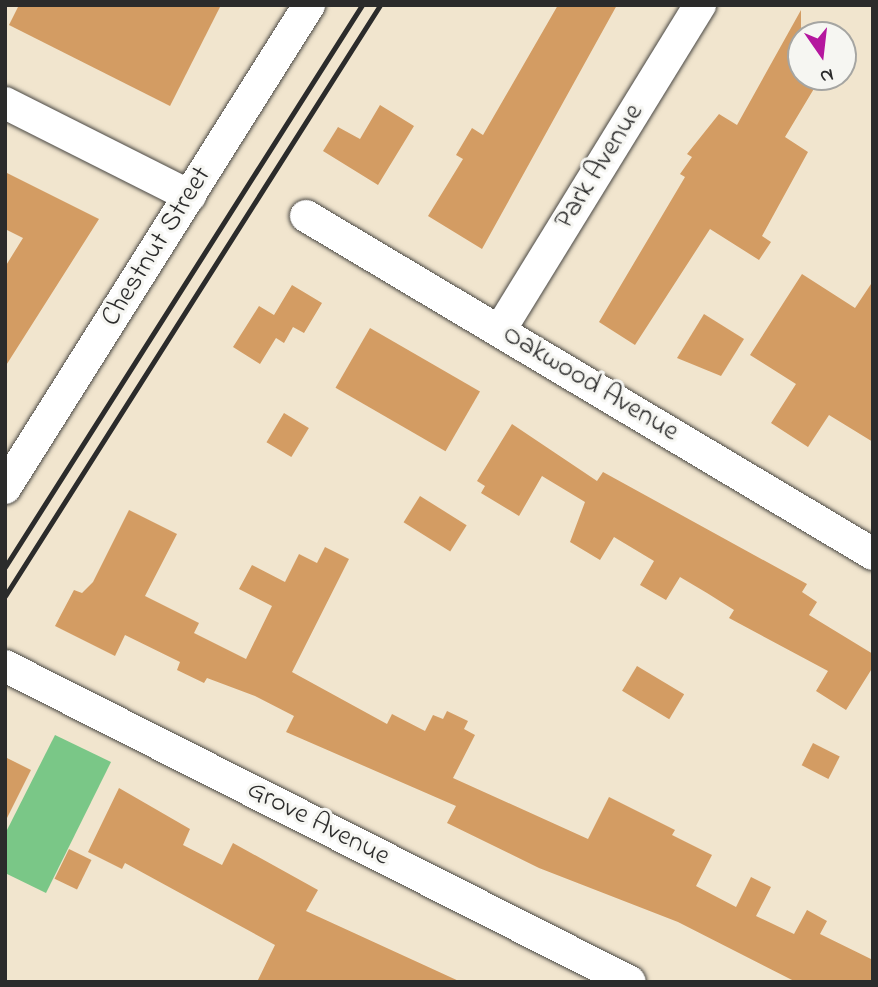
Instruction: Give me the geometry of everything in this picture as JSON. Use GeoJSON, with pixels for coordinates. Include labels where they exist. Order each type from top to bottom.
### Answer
{"type":"FeatureCollection","features":[{"type":"Feature","properties":{"kind":"street","name":"Chestnut Street"},"geometry":{"type":"LineString","coordinates":[[5,488],[309,5]]}},
{"type":"Feature","properties":{"kind":"street","name":"Park Avenue"},"geometry":{"type":"LineString","coordinates":[[500,330],[700,5]]}},
{"type":"Feature","properties":{"kind":"street"},"geometry":{"type":"LineString","coordinates":[[5,103],[190,196]]}},
{"type":"Feature","properties":{"kind":"street","name":"Oakwood Avenue"},"geometry":{"type":"LineString","coordinates":[[306,216],[873,554]]}},
{"type":"Feature","properties":{"kind":"street","name":"Grove Avenue"},"geometry":{"type":"LineString","coordinates":[[5,666],[630,982]]}},
{"type":"Feature","properties":{"kind":"green space"},"geometry":{"type":"Polygon","coordinates":[[[55,735],[111,762],[46,893],[5,873],[5,834],[55,735]]]}},
{"type":"Feature","properties":{"kind":"building"},"geometry":{"type":"Polygon","coordinates":[[[19,5],[221,5],[170,106],[9,25],[19,5]]]}},
{"type":"Feature","properties":{"kind":"building"},"geometry":{"type":"Polygon","coordinates":[[[558,5],[617,5],[482,249],[428,216],[463,159],[456,155],[472,128],[483,135],[558,5]]]}},
{"type":"Feature","properties":{"kind":"building"},"geometry":{"type":"Polygon","coordinates":[[[801,10],[801,21],[795,21],[801,10]]]}},
{"type":"Feature","properties":{"kind":"building"},"geometry":{"type":"Polygon","coordinates":[[[787,35],[787,91],[813,91],[785,137],[808,152],[762,236],[771,242],[759,260],[710,229],[635,345],[599,322],[685,177],[680,174],[692,157],[687,154],[719,114],[737,125],[787,35]]]}},
{"type":"Feature","properties":{"kind":"building"},"geometry":{"type":"Polygon","coordinates":[[[380,105],[414,126],[378,185],[323,151],[338,127],[360,139],[380,105]]]}},
{"type":"Feature","properties":{"kind":"building"},"geometry":{"type":"Polygon","coordinates":[[[5,172],[99,219],[5,367],[5,267],[23,238],[5,229],[5,172]]]}},
{"type":"Feature","properties":{"kind":"building"},"geometry":{"type":"Polygon","coordinates":[[[802,274],[855,308],[873,281],[873,442],[829,415],[808,447],[771,423],[796,384],[750,355],[802,274]]]}},
{"type":"Feature","properties":{"kind":"building"},"geometry":{"type":"Polygon","coordinates":[[[292,285],[322,303],[304,333],[293,327],[284,343],[276,338],[260,364],[233,347],[259,306],[274,315],[292,285]]]}},
{"type":"Feature","properties":{"kind":"building"},"geometry":{"type":"Polygon","coordinates":[[[704,314],[744,339],[721,376],[677,358],[704,314]]]}},
{"type":"Feature","properties":{"kind":"building"},"geometry":{"type":"Polygon","coordinates":[[[370,328],[480,392],[445,451],[336,388],[370,328]]]}},
{"type":"Feature","properties":{"kind":"building"},"geometry":{"type":"Polygon","coordinates":[[[284,413],[309,428],[291,457],[266,442],[284,413]]]}},
{"type":"Feature","properties":{"kind":"building"},"geometry":{"type":"Polygon","coordinates":[[[512,424],[597,481],[603,472],[807,584],[802,592],[817,602],[809,615],[873,654],[873,667],[846,710],[816,691],[828,671],[729,618],[734,610],[707,593],[680,577],[666,600],[640,585],[654,561],[614,537],[600,560],[570,542],[585,502],[542,476],[519,516],[481,493],[485,486],[477,481],[512,424]]]}},
{"type":"Feature","properties":{"kind":"building"},"geometry":{"type":"Polygon","coordinates":[[[420,496],[467,525],[450,551],[404,522],[420,496]]]}},
{"type":"Feature","properties":{"kind":"building"},"geometry":{"type":"Polygon","coordinates":[[[129,510],[177,534],[145,596],[199,623],[194,633],[246,659],[272,606],[239,589],[252,565],[285,582],[299,554],[317,563],[325,547],[349,559],[292,672],[387,724],[392,714],[425,731],[433,715],[443,719],[447,711],[468,721],[464,729],[475,735],[453,778],[588,839],[609,797],[675,830],[672,835],[712,855],[696,886],[736,907],[751,877],[771,887],[756,916],[794,934],[807,910],[827,921],[820,934],[873,960],[873,982],[796,982],[678,922],[539,868],[447,823],[456,806],[286,732],[294,716],[255,696],[207,678],[204,683],[177,670],[180,662],[125,635],[115,656],[55,626],[74,590],[82,593],[93,582],[129,510]]]}},
{"type":"Feature","properties":{"kind":"building"},"geometry":{"type":"Polygon","coordinates":[[[637,666],[684,694],[669,719],[622,691],[637,666]]]}},
{"type":"Feature","properties":{"kind":"building"},"geometry":{"type":"Polygon","coordinates":[[[813,743],[840,757],[828,779],[802,765],[813,743]]]}},
{"type":"Feature","properties":{"kind":"building"},"geometry":{"type":"Polygon","coordinates":[[[5,757],[31,770],[5,822],[5,757]]]}},
{"type":"Feature","properties":{"kind":"building"},"geometry":{"type":"Polygon","coordinates":[[[119,788],[190,829],[183,845],[222,865],[233,843],[318,890],[306,911],[461,982],[257,982],[275,945],[125,863],[122,869],[88,852],[119,788]]]}},
{"type":"Feature","properties":{"kind":"building"},"geometry":{"type":"Polygon","coordinates":[[[69,849],[91,860],[77,890],[55,879],[69,849]]]}},
{"type":"Feature","properties":{"kind":"railway"},"geometry":{"type":"LineString","coordinates":[[5,567],[362,5]]}},
{"type":"Feature","properties":{"kind":"railway"},"geometry":{"type":"LineString","coordinates":[[5,596],[380,5]]}}]}
